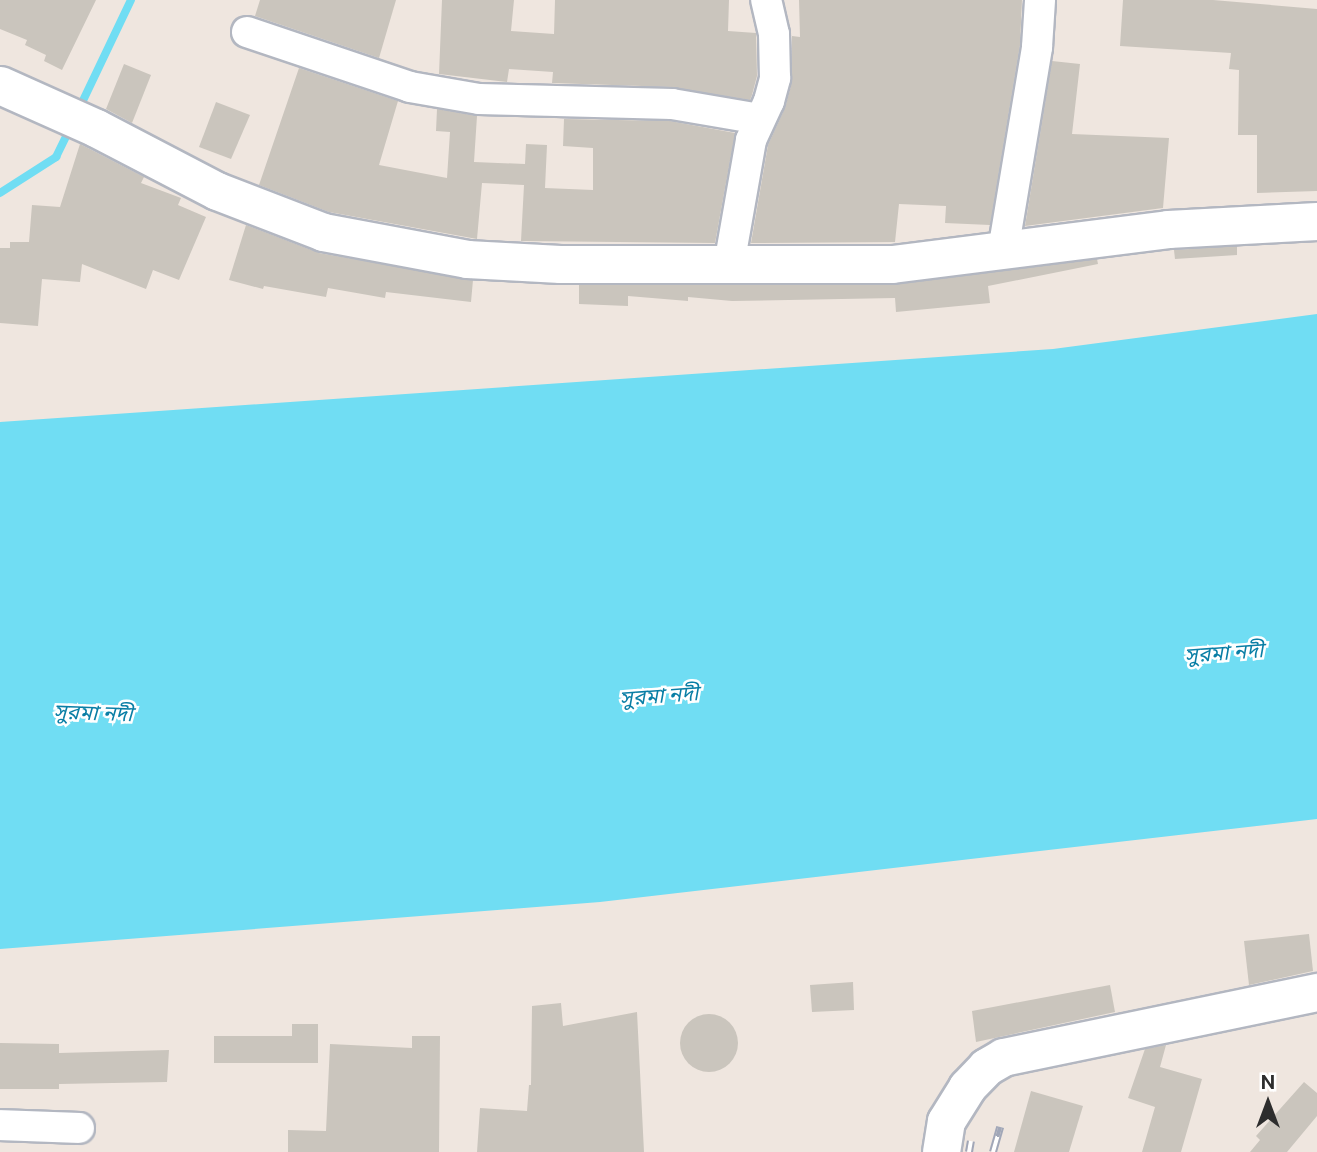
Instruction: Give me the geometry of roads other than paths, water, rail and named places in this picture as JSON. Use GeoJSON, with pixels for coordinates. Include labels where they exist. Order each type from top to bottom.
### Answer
{"type":"FeatureCollection","features":[{"type":"Feature","properties":{"kind":"street"},"geometry":{"type":"LineString","coordinates":[[729,265],[751,139],[769,101],[775,78],[774,34],[766,0]]}},
{"type":"Feature","properties":{"kind":"street"},"geometry":{"type":"LineString","coordinates":[[1003,251],[1037,47],[1040,0]]}},
{"type":"Feature","properties":{"kind":"street"},"geometry":{"type":"LineString","coordinates":[[247,32],[410,87],[479,99],[672,104],[760,119]]}},
{"type":"Feature","properties":{"kind":"street"},"geometry":{"type":"LineString","coordinates":[[11,89],[96,128],[218,191],[323,232],[467,259],[560,264],[892,264],[1168,229],[1317,221]]}},
{"type":"Feature","properties":{"kind":"street"},"geometry":{"type":"LineString","coordinates":[[941,1152],[946,1121],[967,1087],[986,1067],[1003,1057],[1317,992]]}},
{"type":"Feature","properties":{"kind":"street"},"geometry":{"type":"LineString","coordinates":[[0,1125],[79,1128]]}},
{"type":"Feature","properties":{"kind":"water","name":"সুরমা নদী"},"geometry":{"type":"Polygon","coordinates":[[[1317,314],[1317,819],[600,902],[0,949],[0,422],[1053,349],[1317,314]]]}},
{"type":"Feature","properties":{"kind":"waterway"},"geometry":{"type":"LineString","coordinates":[[78,111],[131,0]]}},
{"type":"Feature","properties":{"kind":"waterway"},"geometry":{"type":"LineString","coordinates":[[0,193],[56,157],[71,126]]}},
{"type":"Feature","properties":{"kind":"railway"},"geometry":{"type":"LineString","coordinates":[[993,1152],[1000,1127]]}},
{"type":"Feature","properties":{"kind":"railway"},"geometry":{"type":"LineString","coordinates":[[969,1152],[971,1141]]}}]}
